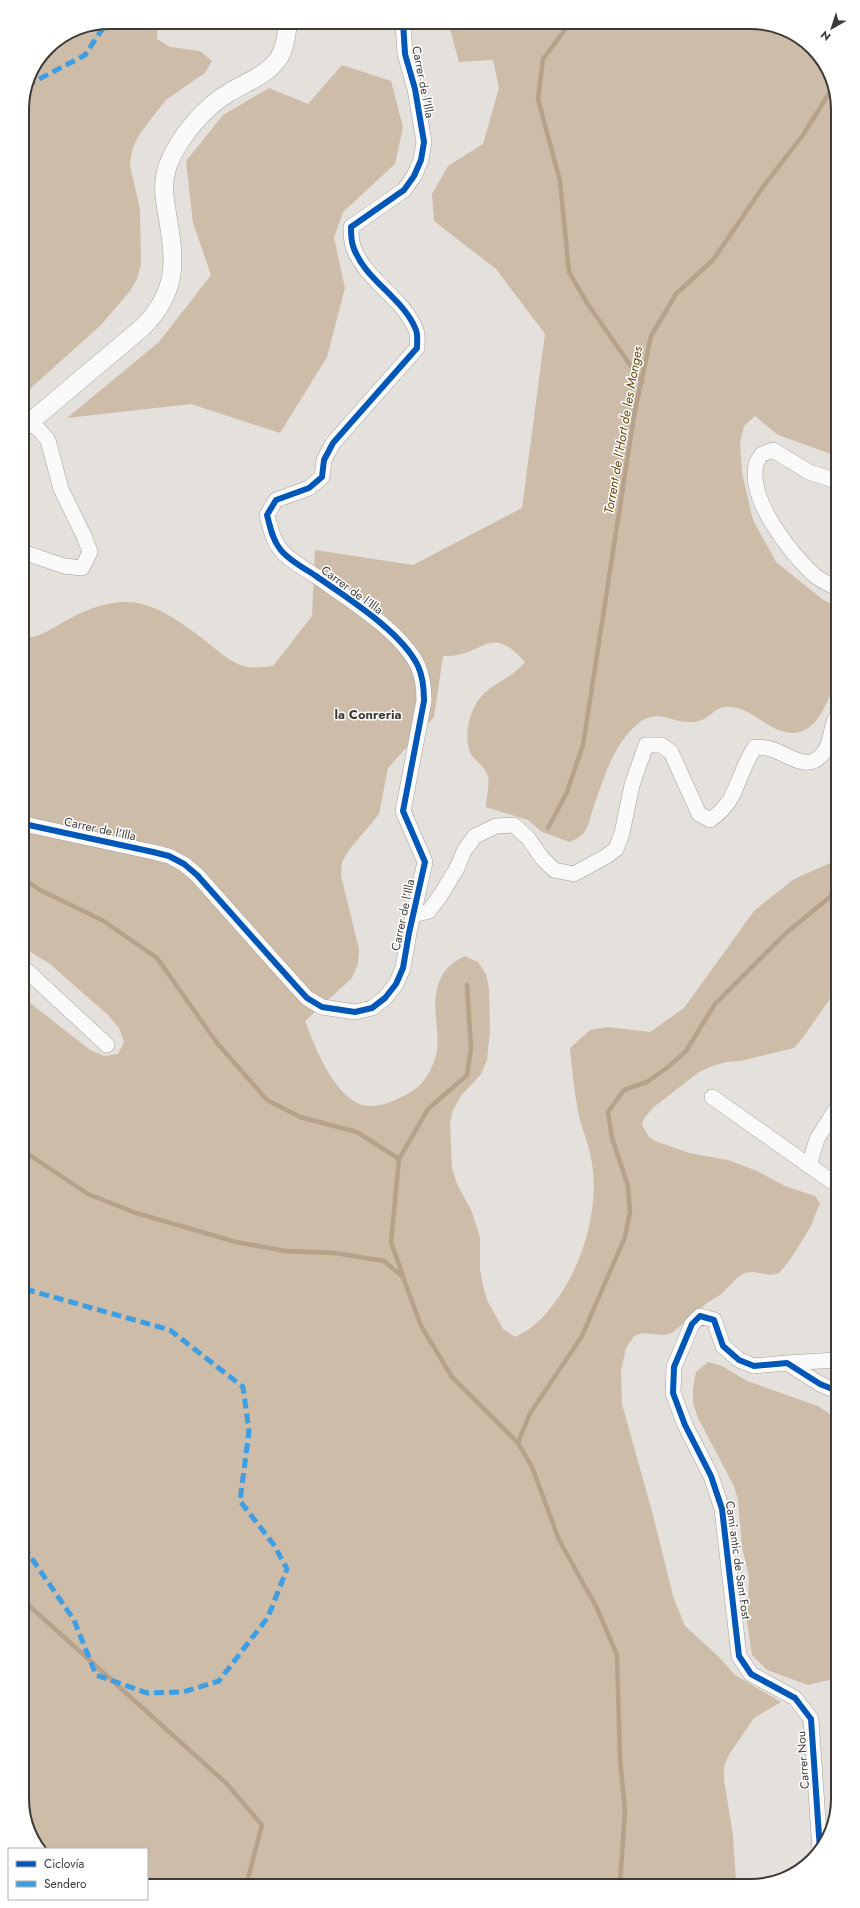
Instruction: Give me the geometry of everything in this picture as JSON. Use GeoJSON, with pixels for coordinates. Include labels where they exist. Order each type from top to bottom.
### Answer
{"type":"FeatureCollection","features":[{"type":"Feature","properties":{"kind":"street"},"geometry":{"type":"LineString","coordinates":[[29,422],[144,326],[155,314],[170,287],[173,274],[171,239],[164,183],[168,165],[175,151],[199,117],[209,107],[230,92],[250,82],[274,64],[283,52],[287,29]]}},
{"type":"Feature","properties":{"kind":"street","name":"Carrer de l'Illa"},"geometry":{"type":"LineString","coordinates":[[29,825],[169,856],[184,864],[209,888],[296,986],[308,998],[322,1007],[339,1011],[355,1012],[372,1008],[385,998],[396,984],[403,968],[425,862],[403,811],[424,701],[423,683],[418,666],[408,651],[368,612],[294,562],[280,549],[271,532],[267,515],[276,500],[309,488],[322,476],[324,460],[333,443],[417,348],[417,331],[408,316],[371,276],[361,262],[352,245],[351,227],[404,190],[414,176],[421,160],[424,142],[415,89],[405,54],[403,29]]}},
{"type":"Feature","properties":{"kind":"street"},"geometry":{"type":"LineString","coordinates":[[29,426],[48,440],[61,489],[84,536],[90,552],[82,568],[64,566],[29,554]]}},
{"type":"Feature","properties":{"kind":"street"},"geometry":{"type":"LineString","coordinates":[[831,479],[809,472],[773,450],[762,454],[756,464],[755,476],[757,488],[777,533],[814,575],[831,584]]}},
{"type":"Feature","properties":{"kind":"street"},"geometry":{"type":"LineString","coordinates":[[413,916],[429,911],[440,896],[457,868],[464,851],[475,836],[496,826],[514,824],[528,838],[542,858],[554,870],[574,874],[605,857],[616,849],[622,833],[632,785],[646,745],[661,745],[671,752],[699,814],[710,820],[729,804],[748,758],[755,747],[768,748],[791,759],[803,762],[815,760],[824,752],[831,731]]}},
{"type":"Feature","properties":{"kind":"street"},"geometry":{"type":"LineString","coordinates":[[29,973],[107,1045]]}},
{"type":"Feature","properties":{"kind":"street"},"geometry":{"type":"LineString","coordinates":[[712,1097],[831,1181]]}},
{"type":"Feature","properties":{"kind":"street"},"geometry":{"type":"LineString","coordinates":[[809,1166],[817,1139],[831,1117]]}},
{"type":"Feature","properties":{"kind":"street","name":"Camí antic de Sant Fost"},"geometry":{"type":"LineString","coordinates":[[738,1656],[722,1509],[711,1476],[685,1425],[672,1393],[674,1367],[692,1324],[700,1316],[714,1320],[724,1346],[739,1360],[754,1366],[786,1363]]}},
{"type":"Feature","properties":{"kind":"street"},"geometry":{"type":"LineString","coordinates":[[786,1363],[831,1360]]}},
{"type":"Feature","properties":{"kind":"street"},"geometry":{"type":"LineString","coordinates":[[786,1363],[820,1384],[831,1389]]}},
{"type":"Feature","properties":{"kind":"street","name":"Carrer Nou"},"geometry":{"type":"LineString","coordinates":[[738,1656],[751,1674],[795,1698],[811,1719],[819,1840]]}},
{"type":"Feature","properties":{"kind":"shaded area"},"geometry":{"type":"Polygon","coordinates":[[[109,29],[157,29],[157,39],[170,47],[200,51],[212,61],[205,73],[167,99],[139,135],[132,150],[130,165],[140,209],[141,264],[137,279],[130,291],[101,325],[29,390],[29,104],[32,88],[37,74],[52,52],[69,40],[82,33],[109,29]]]}},
{"type":"Feature","properties":{"kind":"shaded area"},"geometry":{"type":"Polygon","coordinates":[[[450,29],[756,29],[777,33],[791,40],[808,52],[820,69],[827,83],[831,104],[831,454],[778,435],[755,416],[744,426],[740,443],[742,473],[753,520],[776,562],[822,599],[831,604],[831,694],[823,710],[814,723],[808,728],[801,732],[794,733],[776,729],[752,714],[738,708],[731,707],[720,708],[705,718],[695,722],[659,716],[647,718],[631,730],[617,748],[585,831],[582,835],[570,842],[542,832],[528,820],[486,807],[489,783],[488,776],[471,754],[467,741],[470,717],[480,698],[490,688],[520,668],[525,662],[513,650],[503,644],[494,643],[486,644],[457,655],[443,656],[434,717],[388,768],[379,814],[349,850],[342,862],[341,876],[359,949],[358,964],[352,978],[305,1021],[326,1069],[342,1091],[352,1100],[362,1105],[375,1106],[385,1104],[409,1093],[419,1086],[427,1076],[433,1064],[436,1055],[438,1036],[435,1008],[437,989],[441,978],[447,969],[465,956],[478,962],[486,974],[489,988],[490,1031],[487,1060],[481,1074],[461,1096],[453,1110],[450,1123],[452,1168],[457,1184],[472,1212],[480,1238],[480,1269],[487,1300],[503,1329],[515,1337],[536,1324],[553,1305],[562,1292],[578,1262],[589,1227],[594,1192],[593,1175],[590,1152],[578,1111],[570,1048],[590,1030],[608,1027],[650,1032],[684,1008],[754,911],[794,879],[831,863],[831,997],[804,1036],[794,1048],[740,1061],[726,1062],[699,1072],[654,1107],[644,1118],[642,1125],[649,1137],[655,1141],[689,1153],[728,1160],[757,1171],[785,1186],[815,1196],[820,1203],[811,1226],[790,1260],[779,1273],[771,1275],[753,1272],[744,1273],[720,1295],[707,1303],[672,1333],[664,1335],[642,1333],[634,1336],[626,1348],[621,1371],[622,1404],[653,1515],[673,1596],[685,1626],[719,1657],[735,1675],[781,1702],[754,1718],[730,1753],[724,1766],[724,1780],[733,1835],[736,1879],[148,1879],[148,1848],[46,1848],[33,1825],[29,1799],[29,1002],[90,1050],[104,1056],[118,1054],[124,1042],[119,1028],[109,1016],[50,964],[29,951],[29,637],[42,634],[95,607],[121,602],[138,603],[147,605],[165,613],[192,631],[224,656],[238,664],[258,668],[273,666],[312,616],[315,550],[413,565],[522,508],[545,334],[496,269],[434,221],[432,194],[448,166],[483,144],[499,88],[493,60],[459,62],[450,29]]]}},
{"type":"Feature","properties":{"kind":"shaded area"},"geometry":{"type":"Polygon","coordinates":[[[342,65],[391,81],[403,127],[395,164],[343,212],[334,238],[345,288],[327,357],[280,433],[191,404],[67,418],[159,342],[211,275],[193,223],[186,161],[223,115],[269,88],[308,104],[342,65]]]}},
{"type":"Feature","properties":{"kind":"shaded area"},"geometry":{"type":"Polygon","coordinates":[[[708,1362],[722,1366],[747,1381],[818,1406],[831,1415],[831,1680],[808,1685],[767,1670],[752,1655],[747,1622],[749,1577],[742,1547],[738,1500],[734,1486],[698,1418],[693,1403],[693,1388],[696,1372],[708,1362]]]}},
{"type":"Feature","properties":{"kind":"waterway"},"geometry":{"type":"LineString","coordinates":[[566,29],[543,59],[538,99],[560,181],[569,272],[587,303],[642,382]]}},
{"type":"Feature","properties":{"kind":"waterway","name":"Torrent de l'Hort de les Monges"},"geometry":{"type":"LineString","coordinates":[[548,828],[567,792],[583,745],[634,416],[651,336],[676,294],[713,260],[763,187],[803,135],[829,94]]}},
{"type":"Feature","properties":{"kind":"waterway"},"geometry":{"type":"LineString","coordinates":[[29,882],[40,890],[102,920],[157,958],[217,1043],[267,1100],[300,1117],[357,1132],[399,1159],[391,1242],[403,1276]]}},
{"type":"Feature","properties":{"kind":"waterway"},"geometry":{"type":"LineString","coordinates":[[518,1443],[529,1415],[582,1336],[625,1237],[630,1212],[628,1186],[612,1138],[608,1112],[624,1090],[647,1082],[668,1067],[686,1051],[715,1004],[786,933],[831,896]]}},
{"type":"Feature","properties":{"kind":"waterway","name":"Torrent de l'Hort de les Monges"},"geometry":{"type":"LineString","coordinates":[[399,1159],[428,1109],[467,1075],[471,1049],[467,985]]}},
{"type":"Feature","properties":{"kind":"waterway"},"geometry":{"type":"LineString","coordinates":[[29,1155],[88,1194],[136,1213],[236,1242],[285,1251],[335,1253],[384,1261],[403,1277],[421,1326],[452,1377],[518,1443],[532,1467],[559,1540],[597,1608],[617,1655],[620,1758],[625,1812],[620,1879]]}},
{"type":"Feature","properties":{"kind":"waterway"},"geometry":{"type":"LineString","coordinates":[[29,1606],[226,1783],[262,1825],[248,1879]]}},
{"type":"Feature","properties":{"kind":"marked path"},"geometry":{"type":"LineString","coordinates":[[34,82],[85,55],[102,30]]}},
{"type":"Feature","properties":{"kind":"marked path"},"geometry":{"type":"LineString","coordinates":[[29,1290],[170,1330],[243,1387],[249,1431],[240,1501],[274,1545],[287,1569],[268,1617],[219,1681],[183,1692],[147,1693],[96,1675],[74,1620],[29,1554]]}},
{"type":"Feature","properties":{"kind":"cycle path"},"geometry":{"type":"LineString","coordinates":[[29,825],[169,856],[184,864],[197,875],[307,998],[322,1007],[355,1012],[372,1008],[385,998],[396,984],[403,968],[409,933],[425,862],[403,811],[424,701],[421,674],[410,653],[386,628],[357,605],[296,564],[283,553],[273,537],[267,515],[276,500],[309,488],[322,477],[324,460],[333,443],[417,348],[417,332],[410,318],[374,279],[358,258],[353,246],[351,234],[351,227],[404,190],[414,176],[421,160],[424,142],[415,89],[405,54],[403,29]]}},
{"type":"Feature","properties":{"kind":"cycle path"},"geometry":{"type":"LineString","coordinates":[[819,1840],[811,1719],[795,1698],[751,1674],[739,1656],[722,1509],[711,1476],[685,1425],[673,1393],[674,1367],[692,1324],[700,1316],[714,1320],[723,1346],[739,1360],[754,1366],[787,1363],[820,1384],[831,1389]]}},
{"type":"Feature","properties":{"kind":"district","name":"la Conreria"},"geometry":{"type":"Point","coordinates":[368,714]}}]}
